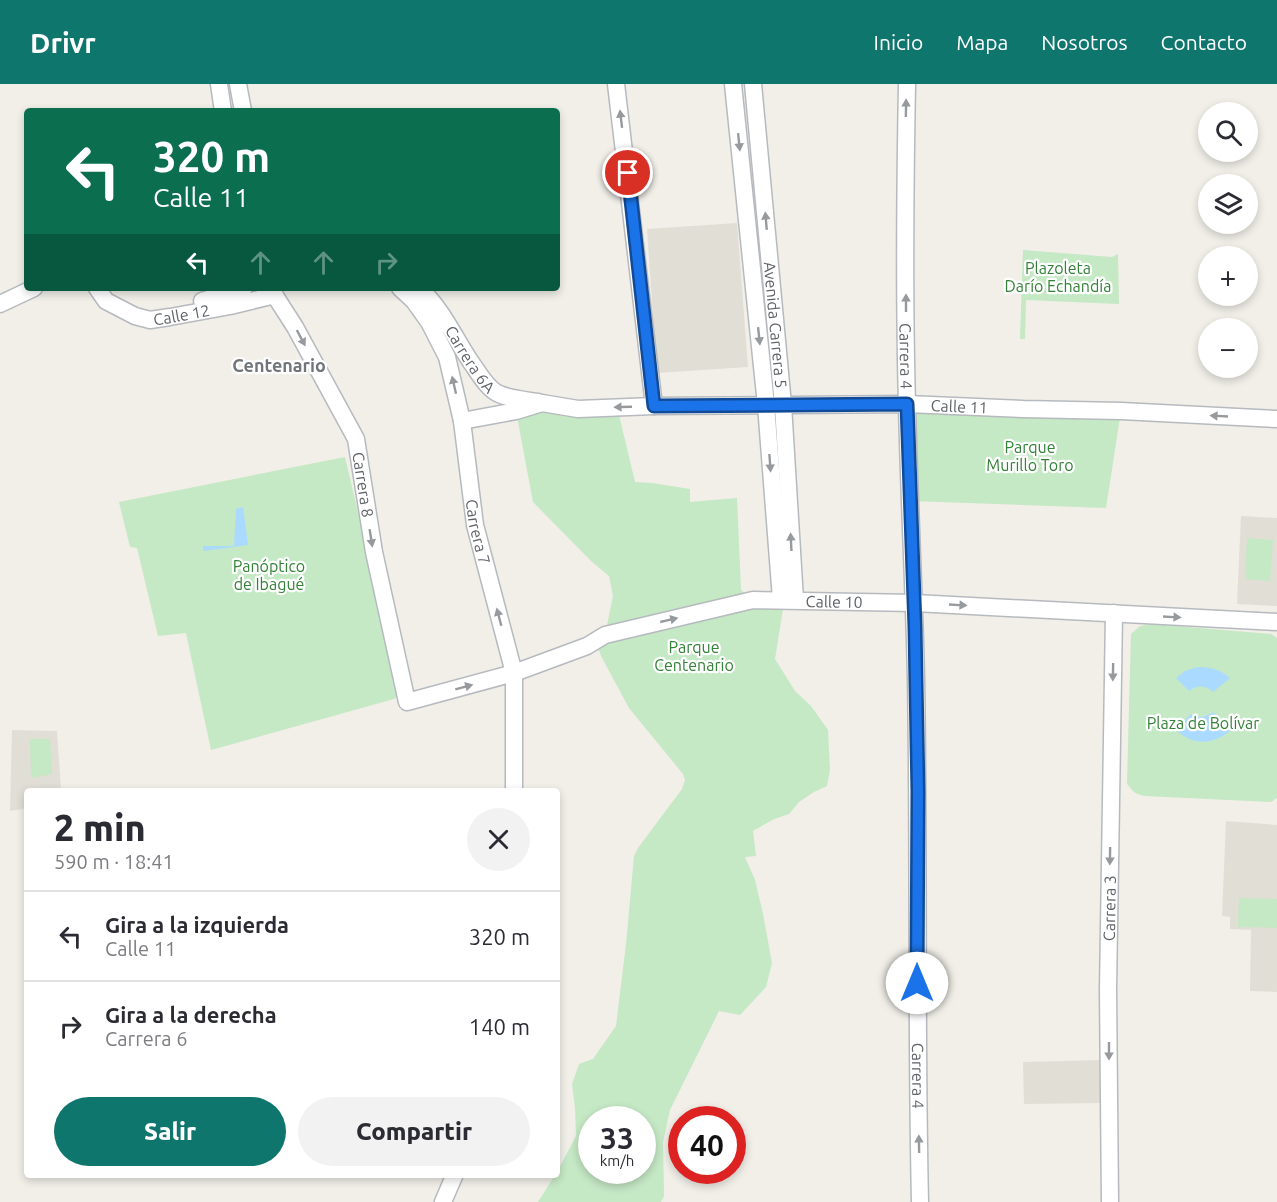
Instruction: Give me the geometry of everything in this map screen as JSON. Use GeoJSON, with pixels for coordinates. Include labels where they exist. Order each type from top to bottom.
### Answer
{"type":"FeatureCollection","features":[{"type":"Feature","properties":{"kind":"main road"},"geometry":{"type":"LineString","coordinates":[[219,84],[223,108]]}},
{"type":"Feature","properties":{"kind":"main road"},"geometry":{"type":"LineString","coordinates":[[238,84],[242,108]]}},
{"type":"Feature","properties":{"kind":"main road"},"geometry":{"type":"LineString","coordinates":[[616,84],[654,406]]}},
{"type":"Feature","properties":{"kind":"main road","name":"Avenida Carrera 5"},"geometry":{"type":"LineString","coordinates":[[733,84],[774,405]]}},
{"type":"Feature","properties":{"kind":"main road","name":"Avenida Carrera 5"},"geometry":{"type":"LineString","coordinates":[[753,84],[788,600]]}},
{"type":"Feature","properties":{"kind":"main road","name":"Carrera 4"},"geometry":{"type":"LineString","coordinates":[[907,84],[905,194],[907,404],[915,603],[920,1202]]}},
{"type":"Feature","properties":{"kind":"main road"},"geometry":{"type":"LineString","coordinates":[[0,304],[28,291]]}},
{"type":"Feature","properties":{"kind":"main road","name":"Calle 12"},"geometry":{"type":"LineString","coordinates":[[99,291],[106,301],[135,316],[150,320],[170,318],[272,292]]}},
{"type":"Feature","properties":{"kind":"main road","name":"Calle 12"},"geometry":{"type":"LineString","coordinates":[[108,291],[130,304],[152,309],[213,299],[236,291]]}},
{"type":"Feature","properties":{"kind":"main road","name":"Carrera 7"},"geometry":{"type":"LineString","coordinates":[[403,291],[414,301],[429,322],[447,357],[462,421],[475,525],[514,674],[514,788]]}},
{"type":"Feature","properties":{"kind":"main road","name":"Carrera 6A"},"geometry":{"type":"LineString","coordinates":[[422,291],[445,319],[465,354],[495,392],[542,403]]}},
{"type":"Feature","properties":{"kind":"main road","name":"Carrera 8"},"geometry":{"type":"LineString","coordinates":[[272,292],[295,327],[356,439],[374,552],[407,702]]}},
{"type":"Feature","properties":{"kind":"main road","name":"Calle 11"},"geometry":{"type":"LineString","coordinates":[[462,421],[516,411],[542,403],[578,409],[654,406],[907,404],[1277,419]]}},
{"type":"Feature","properties":{"kind":"main road","name":"Calle 10"},"geometry":{"type":"LineString","coordinates":[[407,702],[514,674],[587,646],[600,637],[753,600],[915,603],[1277,622]]}},
{"type":"Feature","properties":{"kind":"main road","name":"Carrera 3"},"geometry":{"type":"LineString","coordinates":[[1110,1202],[1108,990],[1114,613]]}},
{"type":"Feature","properties":{"kind":"main road"},"geometry":{"type":"LineString","coordinates":[[443,1202],[453,1178]]}},
{"type":"Feature","properties":{"kind":"shaded area"},"geometry":{"type":"Polygon","coordinates":[[[737,223],[748,367],[657,373],[647,229],[737,223]]]}},
{"type":"Feature","properties":{"kind":"shaded area"},"geometry":{"type":"Polygon","coordinates":[[[1241,516],[1277,518],[1277,606],[1237,604],[1241,516]]]}},
{"type":"Feature","properties":{"kind":"shaded area"},"geometry":{"type":"Polygon","coordinates":[[[12,730],[57,731],[61,788],[24,788],[24,809],[10,811],[12,730]]]}},
{"type":"Feature","properties":{"kind":"shaded area"},"geometry":{"type":"Polygon","coordinates":[[[1226,821],[1277,825],[1277,992],[1250,991],[1251,930],[1230,929],[1230,917],[1222,916],[1226,821]]]}},
{"type":"Feature","properties":{"kind":"shaded area"},"geometry":{"type":"Polygon","coordinates":[[[1101,1060],[1102,1103],[1024,1104],[1023,1062],[1101,1060]]]}},
{"type":"Feature","properties":{"kind":"green space","name":"Plazoleta Darío Echandía"},"geometry":{"type":"Polygon","coordinates":[[[1023,250],[1112,257],[1118,254],[1119,304],[1026,300],[1025,339],[1020,339],[1023,250]]]}},
{"type":"Feature","properties":{"kind":"green space","name":"Parque Murillo Toro"},"geometry":{"type":"Polygon","coordinates":[[[907,404],[1121,411],[1106,508],[911,501],[907,404]]]}},
{"type":"Feature","properties":{"kind":"green space","name":"Parque Centenario"},"geometry":{"type":"Polygon","coordinates":[[[578,409],[619,415],[635,482],[690,489],[690,502],[737,498],[741,590],[753,600],[781,599],[783,609],[775,659],[795,691],[811,706],[828,730],[830,770],[827,786],[799,802],[789,814],[774,819],[753,831],[756,856],[745,857],[755,880],[772,963],[766,987],[740,1015],[719,1011],[672,1106],[668,1106],[668,1119],[663,1142],[664,1196],[661,1202],[538,1202],[553,1178],[560,1178],[560,1166],[576,1136],[572,1084],[579,1064],[593,1059],[616,1026],[634,856],[682,789],[685,780],[683,774],[629,708],[601,656],[598,647],[605,635],[613,596],[609,576],[591,561],[533,502],[516,411],[578,409]]]}},
{"type":"Feature","properties":{"kind":"green space","name":"Panóptico de Ibagué"},"geometry":{"type":"Polygon","coordinates":[[[345,457],[400,690],[398,696],[211,750],[186,633],[158,636],[137,548],[130,547],[119,502],[345,457]]]}},
{"type":"Feature","properties":{"kind":"green space"},"geometry":{"type":"Polygon","coordinates":[[[1247,538],[1273,540],[1270,581],[1245,579],[1247,538]]]}},
{"type":"Feature","properties":{"kind":"green space","name":"Plaza de Bolívar"},"geometry":{"type":"Polygon","coordinates":[[[1151,624],[1271,634],[1277,638],[1277,798],[1271,802],[1145,796],[1134,792],[1129,786],[1127,783],[1131,634],[1140,626],[1151,624]]]}},
{"type":"Feature","properties":{"kind":"green space"},"geometry":{"type":"Polygon","coordinates":[[[30,739],[50,739],[52,774],[31,778],[30,739]]]}},
{"type":"Feature","properties":{"kind":"green space"},"geometry":{"type":"Polygon","coordinates":[[[1239,898],[1277,899],[1277,928],[1238,927],[1239,898]]]}},
{"type":"Feature","properties":{"kind":"water"},"geometry":{"type":"Polygon","coordinates":[[[243,507],[248,545],[203,551],[203,546],[234,546],[236,509],[243,507]]]}},
{"type":"Feature","properties":{"kind":"water"},"geometry":{"type":"Polygon","coordinates":[[[1197,667],[1215,669],[1230,678],[1213,692],[1201,687],[1189,691],[1176,678],[1185,671],[1197,667]]]}},
{"type":"Feature","properties":{"kind":"water"},"geometry":{"type":"Polygon","coordinates":[[[1213,712],[1230,731],[1223,736],[1203,742],[1189,739],[1176,730],[1191,714],[1202,717],[1213,712]]]}},
{"type":"Feature","properties":{"kind":"district","name":"Centenario"},"geometry":{"type":"Point","coordinates":[279,366]}},
{"type":"Feature","properties":{"kind":"route"},"geometry":{"type":"LineString","coordinates":[[628,173],[654,406],[907,404],[918,792],[917,983]]}}]}
